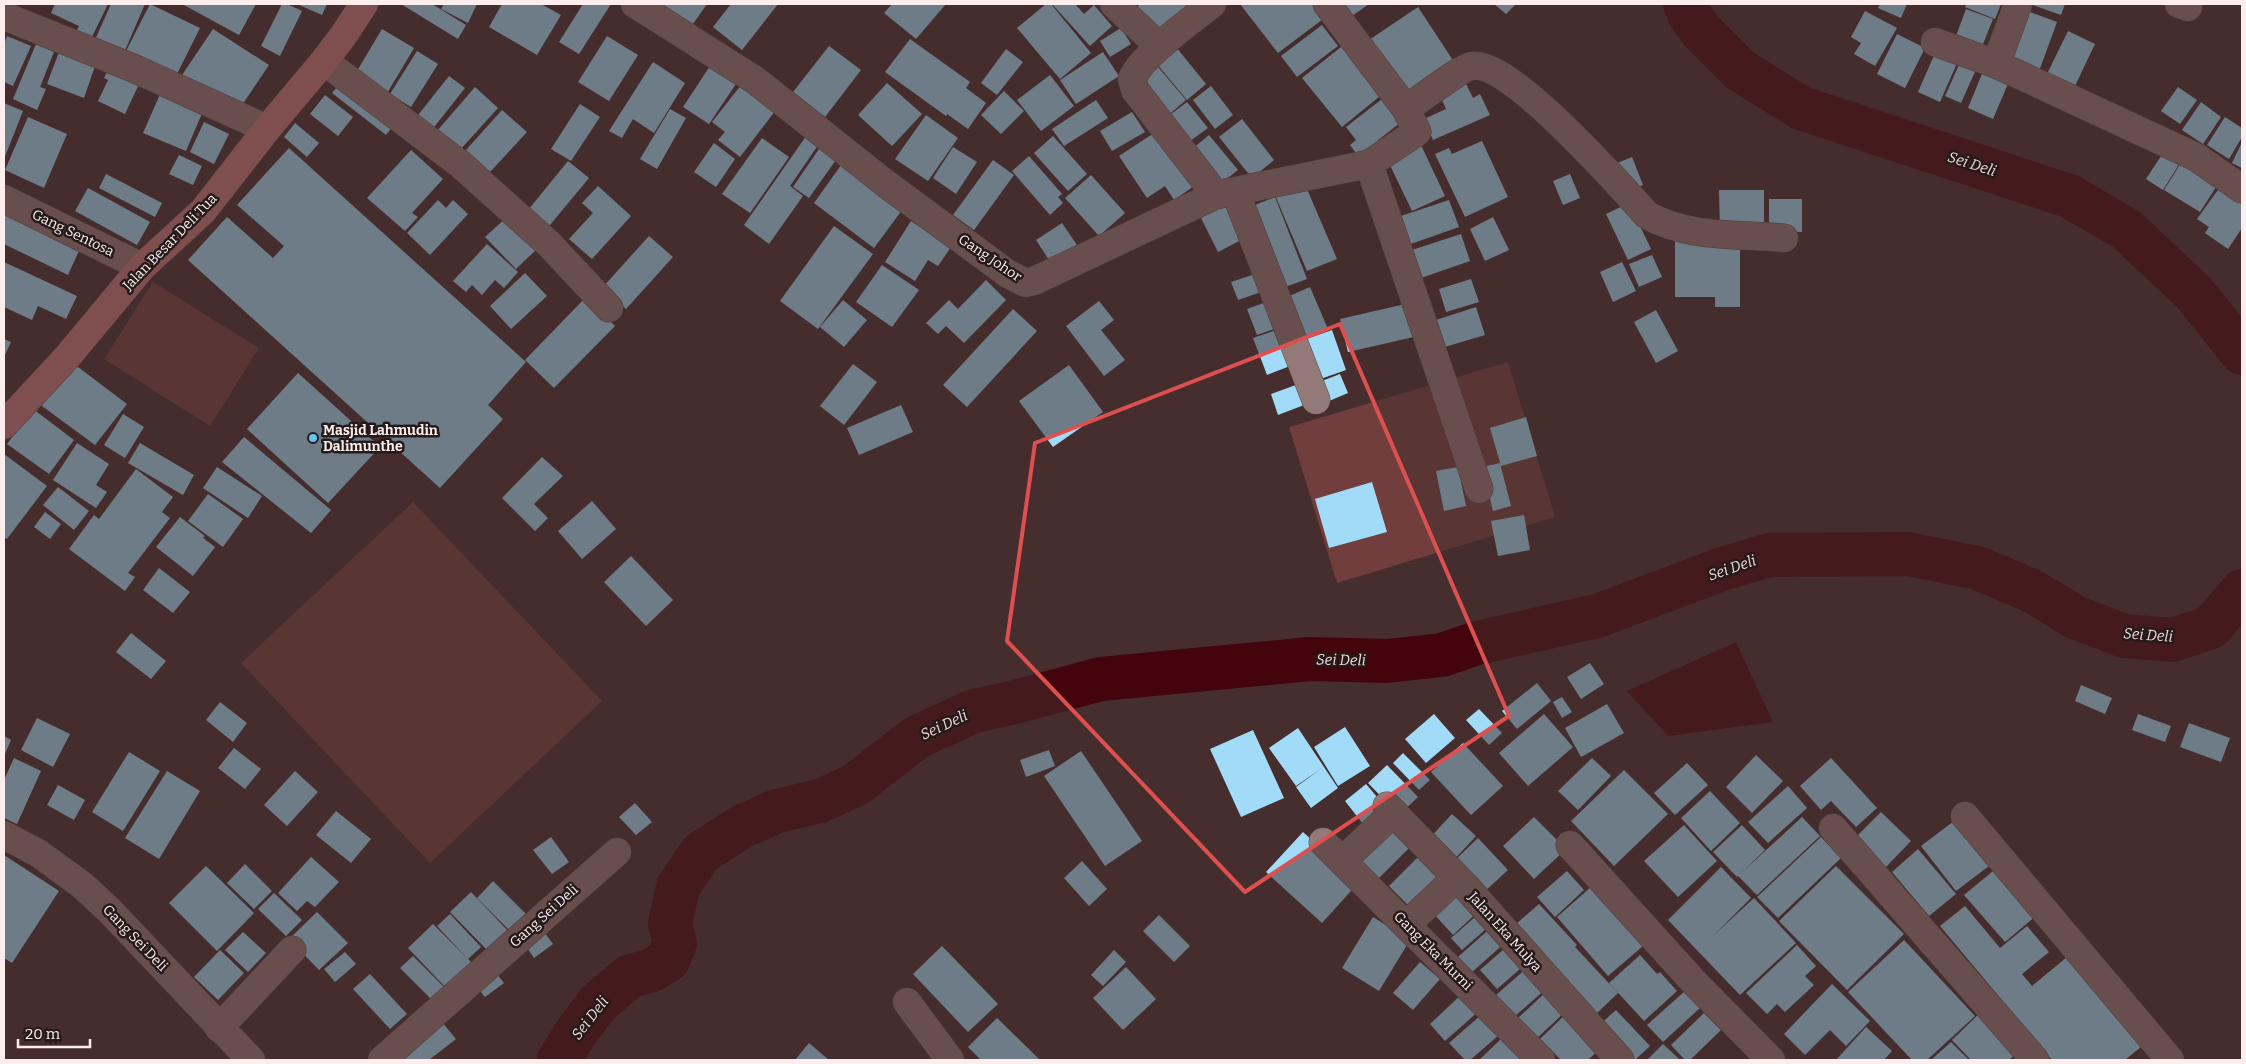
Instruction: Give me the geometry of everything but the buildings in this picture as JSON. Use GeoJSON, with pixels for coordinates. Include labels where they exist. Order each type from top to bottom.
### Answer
{"type":"FeatureCollection","features":[{"type":"Feature","properties":{"kind":"main road","name":"Jalan Besar Deli Tua"},"geometry":{"type":"LineString","coordinates":[[4,425],[68,356],[142,267],[203,210],[324,61],[364,4]]}},
{"type":"Feature","properties":{"kind":"street","name":"Gang Johor"},"geometry":{"type":"LineString","coordinates":[[635,4],[754,80],[885,183],[1017,280],[1026,283],[1225,193],[1369,164],[1411,120],[1467,67],[1483,67],[1502,76],[1553,117],[1647,215],[1658,222],[1697,231],[1784,238]]}},
{"type":"Feature","properties":{"kind":"street"},"geometry":{"type":"LineString","coordinates":[[1114,4],[1159,46]]}},
{"type":"Feature","properties":{"kind":"street"},"geometry":{"type":"LineString","coordinates":[[1212,4],[1159,46],[1133,77],[1135,90],[1225,193],[1316,400]]}},
{"type":"Feature","properties":{"kind":"street"},"geometry":{"type":"LineString","coordinates":[[1327,4],[1411,120]]}},
{"type":"Feature","properties":{"kind":"street"},"geometry":{"type":"LineString","coordinates":[[1996,64],[2018,4]]}},
{"type":"Feature","properties":{"kind":"street"},"geometry":{"type":"LineString","coordinates":[[4,16],[133,68],[267,129]]}},
{"type":"Feature","properties":{"kind":"street"},"geometry":{"type":"LineString","coordinates":[[1935,42],[1996,64],[2196,158],[2242,189]]}},
{"type":"Feature","properties":{"kind":"street"},"geometry":{"type":"LineString","coordinates":[[324,61],[460,164],[549,244],[609,308]]}},
{"type":"Feature","properties":{"kind":"street"},"geometry":{"type":"LineString","coordinates":[[1369,164],[1479,490]]}},
{"type":"Feature","properties":{"kind":"street","name":"Gang Sentosa"},"geometry":{"type":"LineString","coordinates":[[4,199],[142,267]]}},
{"type":"Feature","properties":{"kind":"street","name":"Jalan Eka Mulya"},"geometry":{"type":"LineString","coordinates":[[1342,861],[1390,810],[1456,878],[1620,1060]]}},
{"type":"Feature","properties":{"kind":"street"},"geometry":{"type":"LineString","coordinates":[[1966,816],[2170,1060]]}},
{"type":"Feature","properties":{"kind":"street"},"geometry":{"type":"LineString","coordinates":[[1833,828],[2035,1060]]}},
{"type":"Feature","properties":{"kind":"street","name":"Gang Sei Deli"},"geometry":{"type":"LineString","coordinates":[[4,835],[38,853],[82,885],[110,911],[251,1060]]}},
{"type":"Feature","properties":{"kind":"street","name":"Gang Eka Murni"},"geometry":{"type":"LineString","coordinates":[[1323,842],[1541,1060]]}},
{"type":"Feature","properties":{"kind":"street"},"geometry":{"type":"LineString","coordinates":[[1570,845],[1692,980],[1771,1060]]}},
{"type":"Feature","properties":{"kind":"street","name":"Gang Sei Deli"},"geometry":{"type":"LineString","coordinates":[[382,1060],[617,852]]}},
{"type":"Feature","properties":{"kind":"street"},"geometry":{"type":"LineString","coordinates":[[1406,925],[1456,878]]}},
{"type":"Feature","properties":{"kind":"street"},"geometry":{"type":"LineString","coordinates":[[220,1028],[292,950]]}},
{"type":"Feature","properties":{"kind":"street"},"geometry":{"type":"LineString","coordinates":[[907,1002],[945,1059]]}},
{"type":"Feature","properties":{"kind":"highlighted area"},"geometry":{"type":"Polygon","coordinates":[[[1340,324],[1509,716],[1245,892],[1007,641],[1035,443],[1340,324]]]}},
{"type":"Feature","properties":{"kind":"shaded area"},"geometry":{"type":"Polygon","coordinates":[[[153,282],[259,348],[210,426],[104,359],[153,282]]]}},
{"type":"Feature","properties":{"kind":"shaded area"},"geometry":{"type":"Polygon","coordinates":[[[1508,362],[1555,517],[1337,583],[1289,427],[1508,362]]]}},
{"type":"Feature","properties":{"kind":"shaded area"},"geometry":{"type":"Polygon","coordinates":[[[413,502],[602,701],[430,863],[241,663],[413,502]]]}},
{"type":"Feature","properties":{"kind":"shaded area"},"geometry":{"type":"Polygon","coordinates":[[[1736,642],[1773,722],[1668,736],[1627,691],[1736,642]]]}},
{"type":"Feature","properties":{"kind":"waterway","name":"Sei Deli"},"geometry":{"type":"LineString","coordinates":[[1685,4],[1689,14],[1702,32],[1740,70],[1801,108],[2069,196],[2126,229],[2194,293],[2242,353]]}},
{"type":"Feature","properties":{"kind":"waterway","name":"Sei Deli"},"geometry":{"type":"LineString","coordinates":[[559,1060],[598,1003],[630,976],[650,971],[668,960],[675,943],[670,924],[678,887],[701,853],[743,826],[777,811],[820,801],[855,785],[917,737],[974,711],[1101,679],[1310,659],[1387,661],[1442,655],[1477,643],[1597,616],[1722,569],[1769,555],[1908,554],[1978,568],[2032,591],[2075,617],[2124,636],[2173,640],[2211,627],[2242,591]]}},
{"type":"Feature","properties":{"kind":"place","name":"Masjid Lahmudin Dalimunthe"},"geometry":{"type":"Point","coordinates":[313,438]}}]}
